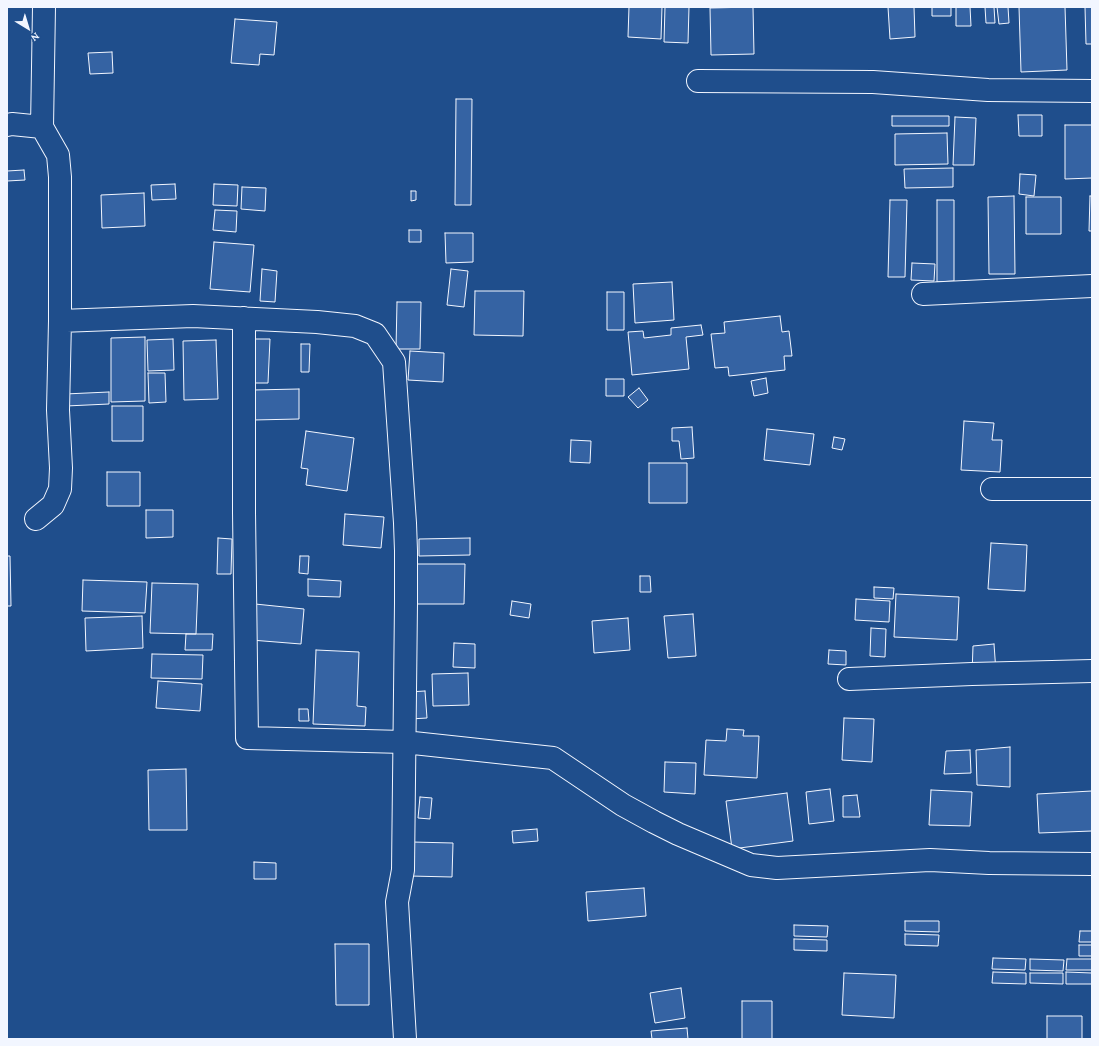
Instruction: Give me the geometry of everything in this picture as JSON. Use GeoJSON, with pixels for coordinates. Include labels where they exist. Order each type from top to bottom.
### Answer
{"type":"FeatureCollection","features":[{"type":"Feature","properties":{"kind":"street"},"geometry":{"type":"LineString","coordinates":[[36,519],[53,505],[60,489],[62,468],[58,410],[60,321],[60,177],[58,155],[42,127],[44,7]]}},
{"type":"Feature","properties":{"kind":"street"},"geometry":{"type":"LineString","coordinates":[[698,81],[873,82],[988,90],[1092,91]]}},
{"type":"Feature","properties":{"kind":"street"},"geometry":{"type":"LineString","coordinates":[[7,124],[42,127]]}},
{"type":"Feature","properties":{"kind":"street"},"geometry":{"type":"LineString","coordinates":[[923,294],[1092,286]]}},
{"type":"Feature","properties":{"kind":"street"},"geometry":{"type":"LineString","coordinates":[[60,321],[193,316],[318,322],[355,326],[375,334],[394,362],[405,530],[406,603],[403,870],[397,902],[405,1039]]}},
{"type":"Feature","properties":{"kind":"street"},"geometry":{"type":"LineString","coordinates":[[244,318],[244,512],[247,738],[404,742],[553,758],[623,805],[678,834],[751,865],[777,868],[930,860],[989,863],[1092,864]]}},
{"type":"Feature","properties":{"kind":"street"},"geometry":{"type":"LineString","coordinates":[[992,489],[1092,490]]}},
{"type":"Feature","properties":{"kind":"street"},"geometry":{"type":"LineString","coordinates":[[850,679],[1092,671]]}},
{"type":"Feature","properties":{"kind":"building"},"geometry":{"type":"Polygon","coordinates":[[[629,7],[662,7],[661,39],[628,37],[629,7]]]}},
{"type":"Feature","properties":{"kind":"building"},"geometry":{"type":"Polygon","coordinates":[[[665,7],[689,7],[688,43],[664,42],[665,7]]]}},
{"type":"Feature","properties":{"kind":"building"},"geometry":{"type":"Polygon","coordinates":[[[753,7],[754,54],[711,55],[710,8],[753,7]]]}},
{"type":"Feature","properties":{"kind":"building"},"geometry":{"type":"Polygon","coordinates":[[[888,7],[914,7],[915,37],[890,39],[888,7]]]}},
{"type":"Feature","properties":{"kind":"building"},"geometry":{"type":"Polygon","coordinates":[[[932,7],[951,7],[951,16],[932,16],[932,7]]]}},
{"type":"Feature","properties":{"kind":"building"},"geometry":{"type":"Polygon","coordinates":[[[956,7],[970,7],[971,26],[956,26],[956,7]]]}},
{"type":"Feature","properties":{"kind":"building"},"geometry":{"type":"Polygon","coordinates":[[[985,7],[994,7],[995,23],[986,23],[985,7]]]}},
{"type":"Feature","properties":{"kind":"building"},"geometry":{"type":"Polygon","coordinates":[[[997,7],[1008,7],[1009,23],[999,24],[997,7]]]}},
{"type":"Feature","properties":{"kind":"building"},"geometry":{"type":"Polygon","coordinates":[[[1019,7],[1065,7],[1067,70],[1021,72],[1019,7]]]}},
{"type":"Feature","properties":{"kind":"building"},"geometry":{"type":"Polygon","coordinates":[[[1085,7],[1092,7],[1092,44],[1086,44],[1085,7]]]}},
{"type":"Feature","properties":{"kind":"building"},"geometry":{"type":"Polygon","coordinates":[[[235,19],[277,22],[274,55],[260,54],[259,65],[231,63],[235,19]]]}},
{"type":"Feature","properties":{"kind":"building"},"geometry":{"type":"Polygon","coordinates":[[[112,52],[113,73],[90,74],[88,53],[112,52]]]}},
{"type":"Feature","properties":{"kind":"building"},"geometry":{"type":"Polygon","coordinates":[[[456,99],[472,99],[471,205],[455,205],[456,99]]]}},
{"type":"Feature","properties":{"kind":"building"},"geometry":{"type":"Polygon","coordinates":[[[1018,115],[1042,115],[1042,136],[1019,136],[1018,115]]]}},
{"type":"Feature","properties":{"kind":"building"},"geometry":{"type":"Polygon","coordinates":[[[892,116],[949,116],[949,126],[892,126],[892,116]]]}},
{"type":"Feature","properties":{"kind":"building"},"geometry":{"type":"Polygon","coordinates":[[[955,117],[976,118],[974,165],[953,165],[955,117]]]}},
{"type":"Feature","properties":{"kind":"building"},"geometry":{"type":"Polygon","coordinates":[[[1065,125],[1092,125],[1092,178],[1065,179],[1065,125]]]}},
{"type":"Feature","properties":{"kind":"building"},"geometry":{"type":"Polygon","coordinates":[[[947,133],[948,164],[895,165],[895,134],[947,133]]]}},
{"type":"Feature","properties":{"kind":"building"},"geometry":{"type":"Polygon","coordinates":[[[953,168],[953,187],[905,188],[904,169],[953,168]]]}},
{"type":"Feature","properties":{"kind":"building"},"geometry":{"type":"Polygon","coordinates":[[[24,170],[25,180],[7,181],[7,171],[24,170]]]}},
{"type":"Feature","properties":{"kind":"building"},"geometry":{"type":"Polygon","coordinates":[[[1020,174],[1036,175],[1034,196],[1019,194],[1020,174]]]}},
{"type":"Feature","properties":{"kind":"building"},"geometry":{"type":"Polygon","coordinates":[[[175,184],[176,199],[152,200],[151,185],[175,184]]]}},
{"type":"Feature","properties":{"kind":"building"},"geometry":{"type":"Polygon","coordinates":[[[214,184],[238,185],[237,206],[213,205],[214,184]]]}},
{"type":"Feature","properties":{"kind":"building"},"geometry":{"type":"Polygon","coordinates":[[[242,187],[266,188],[265,211],[241,209],[242,187]]]}},
{"type":"Feature","properties":{"kind":"building"},"geometry":{"type":"Polygon","coordinates":[[[411,191],[416,191],[416,200],[411,201],[411,191]]]}},
{"type":"Feature","properties":{"kind":"building"},"geometry":{"type":"Polygon","coordinates":[[[144,193],[145,226],[102,228],[101,195],[144,193]]]}},
{"type":"Feature","properties":{"kind":"building"},"geometry":{"type":"Polygon","coordinates":[[[1014,196],[1015,274],[989,274],[988,197],[1014,196]]]}},
{"type":"Feature","properties":{"kind":"building"},"geometry":{"type":"Polygon","coordinates":[[[1090,196],[1092,196],[1092,231],[1089,231],[1090,196]]]}},
{"type":"Feature","properties":{"kind":"building"},"geometry":{"type":"Polygon","coordinates":[[[1026,197],[1061,197],[1061,234],[1026,234],[1026,197]]]}},
{"type":"Feature","properties":{"kind":"building"},"geometry":{"type":"Polygon","coordinates":[[[890,200],[907,200],[905,277],[888,277],[890,200]]]}},
{"type":"Feature","properties":{"kind":"building"},"geometry":{"type":"Polygon","coordinates":[[[937,200],[954,200],[954,281],[937,282],[937,200]]]}},
{"type":"Feature","properties":{"kind":"building"},"geometry":{"type":"Polygon","coordinates":[[[215,210],[237,211],[236,232],[213,230],[215,210]]]}},
{"type":"Feature","properties":{"kind":"building"},"geometry":{"type":"Polygon","coordinates":[[[409,230],[421,230],[421,242],[409,242],[409,230]]]}},
{"type":"Feature","properties":{"kind":"building"},"geometry":{"type":"Polygon","coordinates":[[[445,233],[473,233],[473,262],[446,263],[445,233]]]}},
{"type":"Feature","properties":{"kind":"building"},"geometry":{"type":"Polygon","coordinates":[[[214,242],[254,245],[250,292],[210,289],[214,242]]]}},
{"type":"Feature","properties":{"kind":"building"},"geometry":{"type":"Polygon","coordinates":[[[912,263],[935,264],[934,281],[911,280],[912,263]]]}},
{"type":"Feature","properties":{"kind":"building"},"geometry":{"type":"Polygon","coordinates":[[[262,269],[277,271],[275,302],[260,301],[262,269]]]}},
{"type":"Feature","properties":{"kind":"building"},"geometry":{"type":"Polygon","coordinates":[[[451,269],[468,271],[464,307],[447,305],[451,269]]]}},
{"type":"Feature","properties":{"kind":"building"},"geometry":{"type":"Polygon","coordinates":[[[672,282],[674,320],[635,323],[633,284],[672,282]]]}},
{"type":"Feature","properties":{"kind":"building"},"geometry":{"type":"Polygon","coordinates":[[[475,291],[524,291],[523,336],[474,335],[475,291]]]}},
{"type":"Feature","properties":{"kind":"building"},"geometry":{"type":"Polygon","coordinates":[[[607,292],[624,292],[624,330],[607,330],[607,292]]]}},
{"type":"Feature","properties":{"kind":"building"},"geometry":{"type":"Polygon","coordinates":[[[397,302],[421,302],[420,349],[396,349],[397,302]]]}},
{"type":"Feature","properties":{"kind":"building"},"geometry":{"type":"Polygon","coordinates":[[[780,316],[782,332],[789,331],[792,356],[784,356],[785,370],[729,376],[728,367],[715,368],[711,334],[725,333],[724,322],[780,316]]]}},
{"type":"Feature","properties":{"kind":"building"},"geometry":{"type":"Polygon","coordinates":[[[701,325],[703,335],[686,337],[689,369],[632,375],[628,332],[643,331],[644,338],[671,335],[671,328],[701,325]]]}},
{"type":"Feature","properties":{"kind":"building"},"geometry":{"type":"Polygon","coordinates":[[[145,337],[145,401],[111,402],[111,338],[145,337]]]}},
{"type":"Feature","properties":{"kind":"building"},"geometry":{"type":"Polygon","coordinates":[[[173,339],[174,370],[148,371],[147,340],[173,339]]]}},
{"type":"Feature","properties":{"kind":"building"},"geometry":{"type":"Polygon","coordinates":[[[253,339],[270,339],[268,383],[251,383],[253,339]]]}},
{"type":"Feature","properties":{"kind":"building"},"geometry":{"type":"Polygon","coordinates":[[[216,340],[218,399],[184,400],[183,341],[216,340]]]}},
{"type":"Feature","properties":{"kind":"building"},"geometry":{"type":"Polygon","coordinates":[[[301,344],[310,344],[309,372],[301,372],[301,344]]]}},
{"type":"Feature","properties":{"kind":"building"},"geometry":{"type":"Polygon","coordinates":[[[410,351],[444,353],[443,382],[408,380],[410,351]]]}},
{"type":"Feature","properties":{"kind":"building"},"geometry":{"type":"Polygon","coordinates":[[[148,373],[165,373],[166,402],[149,403],[148,373]]]}},
{"type":"Feature","properties":{"kind":"building"},"geometry":{"type":"Polygon","coordinates":[[[766,378],[768,393],[754,396],[751,381],[766,378]]]}},
{"type":"Feature","properties":{"kind":"building"},"geometry":{"type":"Polygon","coordinates":[[[606,379],[624,379],[624,396],[606,396],[606,379]]]}},
{"type":"Feature","properties":{"kind":"building"},"geometry":{"type":"Polygon","coordinates":[[[639,388],[648,400],[638,408],[628,397],[639,388]]]}},
{"type":"Feature","properties":{"kind":"building"},"geometry":{"type":"Polygon","coordinates":[[[299,389],[299,419],[253,420],[253,390],[299,389]]]}},
{"type":"Feature","properties":{"kind":"building"},"geometry":{"type":"Polygon","coordinates":[[[109,392],[109,404],[66,406],[65,394],[109,392]]]}},
{"type":"Feature","properties":{"kind":"building"},"geometry":{"type":"Polygon","coordinates":[[[112,406],[143,406],[143,441],[112,441],[112,406]]]}},
{"type":"Feature","properties":{"kind":"building"},"geometry":{"type":"Polygon","coordinates":[[[964,421],[994,423],[992,440],[1002,440],[1000,472],[961,470],[964,421]]]}},
{"type":"Feature","properties":{"kind":"building"},"geometry":{"type":"Polygon","coordinates":[[[692,427],[694,458],[681,459],[679,441],[672,441],[672,428],[692,427]]]}},
{"type":"Feature","properties":{"kind":"building"},"geometry":{"type":"Polygon","coordinates":[[[767,429],[814,434],[810,465],[764,460],[767,429]]]}},
{"type":"Feature","properties":{"kind":"building"},"geometry":{"type":"Polygon","coordinates":[[[306,431],[354,438],[347,491],[306,485],[308,469],[301,468],[306,431]]]}},
{"type":"Feature","properties":{"kind":"building"},"geometry":{"type":"Polygon","coordinates":[[[834,437],[845,439],[842,450],[832,448],[834,437]]]}},
{"type":"Feature","properties":{"kind":"building"},"geometry":{"type":"Polygon","coordinates":[[[571,440],[591,441],[590,463],[570,462],[571,440]]]}},
{"type":"Feature","properties":{"kind":"building"},"geometry":{"type":"Polygon","coordinates":[[[649,463],[687,463],[687,503],[649,503],[649,463]]]}},
{"type":"Feature","properties":{"kind":"building"},"geometry":{"type":"Polygon","coordinates":[[[107,472],[140,472],[140,506],[107,506],[107,472]]]}},
{"type":"Feature","properties":{"kind":"building"},"geometry":{"type":"Polygon","coordinates":[[[146,510],[173,510],[173,537],[146,538],[146,510]]]}},
{"type":"Feature","properties":{"kind":"building"},"geometry":{"type":"Polygon","coordinates":[[[345,514],[384,517],[381,548],[343,545],[345,514]]]}},
{"type":"Feature","properties":{"kind":"building"},"geometry":{"type":"Polygon","coordinates":[[[218,538],[232,539],[231,574],[217,574],[218,538]]]}},
{"type":"Feature","properties":{"kind":"building"},"geometry":{"type":"Polygon","coordinates":[[[470,538],[470,555],[419,556],[419,539],[470,538]]]}},
{"type":"Feature","properties":{"kind":"building"},"geometry":{"type":"Polygon","coordinates":[[[991,543],[1027,545],[1025,591],[988,589],[991,543]]]}},
{"type":"Feature","properties":{"kind":"building"},"geometry":{"type":"Polygon","coordinates":[[[7,556],[10,556],[11,606],[7,606],[7,556]]]}},
{"type":"Feature","properties":{"kind":"building"},"geometry":{"type":"Polygon","coordinates":[[[300,556],[309,556],[308,574],[299,573],[300,556]]]}},
{"type":"Feature","properties":{"kind":"building"},"geometry":{"type":"Polygon","coordinates":[[[413,564],[465,564],[464,604],[412,604],[413,564]]]}},
{"type":"Feature","properties":{"kind":"building"},"geometry":{"type":"Polygon","coordinates":[[[640,576],[650,576],[651,592],[640,592],[640,576]]]}},
{"type":"Feature","properties":{"kind":"building"},"geometry":{"type":"Polygon","coordinates":[[[308,579],[341,581],[340,597],[308,596],[308,579]]]}},
{"type":"Feature","properties":{"kind":"building"},"geometry":{"type":"Polygon","coordinates":[[[83,580],[147,582],[145,613],[82,611],[83,580]]]}},
{"type":"Feature","properties":{"kind":"building"},"geometry":{"type":"Polygon","coordinates":[[[152,583],[198,584],[196,634],[150,633],[152,583]]]}},
{"type":"Feature","properties":{"kind":"building"},"geometry":{"type":"Polygon","coordinates":[[[874,587],[894,588],[893,599],[874,598],[874,587]]]}},
{"type":"Feature","properties":{"kind":"building"},"geometry":{"type":"Polygon","coordinates":[[[896,594],[959,597],[957,640],[894,637],[896,594]]]}},
{"type":"Feature","properties":{"kind":"building"},"geometry":{"type":"Polygon","coordinates":[[[856,599],[890,601],[889,622],[855,620],[856,599]]]}},
{"type":"Feature","properties":{"kind":"building"},"geometry":{"type":"Polygon","coordinates":[[[512,601],[531,604],[529,618],[510,615],[512,601]]]}},
{"type":"Feature","properties":{"kind":"building"},"geometry":{"type":"Polygon","coordinates":[[[255,604],[304,609],[301,644],[251,640],[255,604]]]}},
{"type":"Feature","properties":{"kind":"building"},"geometry":{"type":"Polygon","coordinates":[[[693,614],[696,656],[668,658],[664,616],[693,614]]]}},
{"type":"Feature","properties":{"kind":"building"},"geometry":{"type":"Polygon","coordinates":[[[142,616],[143,648],[86,651],[85,618],[142,616]]]}},
{"type":"Feature","properties":{"kind":"building"},"geometry":{"type":"Polygon","coordinates":[[[628,618],[630,650],[594,653],[592,621],[628,618]]]}},
{"type":"Feature","properties":{"kind":"building"},"geometry":{"type":"Polygon","coordinates":[[[871,628],[886,629],[885,657],[870,656],[871,628]]]}},
{"type":"Feature","properties":{"kind":"building"},"geometry":{"type":"Polygon","coordinates":[[[186,634],[213,634],[212,650],[185,650],[186,634]]]}},
{"type":"Feature","properties":{"kind":"building"},"geometry":{"type":"Polygon","coordinates":[[[454,643],[475,644],[475,668],[453,667],[454,643]]]}},
{"type":"Feature","properties":{"kind":"building"},"geometry":{"type":"Polygon","coordinates":[[[994,644],[996,672],[972,674],[973,646],[994,644]]]}},
{"type":"Feature","properties":{"kind":"building"},"geometry":{"type":"Polygon","coordinates":[[[316,650],[359,652],[357,706],[366,707],[365,726],[313,724],[316,650]]]}},
{"type":"Feature","properties":{"kind":"building"},"geometry":{"type":"Polygon","coordinates":[[[829,650],[846,651],[846,665],[828,664],[829,650]]]}},
{"type":"Feature","properties":{"kind":"building"},"geometry":{"type":"Polygon","coordinates":[[[152,654],[203,655],[202,679],[151,678],[152,654]]]}},
{"type":"Feature","properties":{"kind":"building"},"geometry":{"type":"Polygon","coordinates":[[[468,673],[469,705],[433,706],[432,674],[468,673]]]}},
{"type":"Feature","properties":{"kind":"building"},"geometry":{"type":"Polygon","coordinates":[[[158,681],[202,684],[200,711],[156,708],[158,681]]]}},
{"type":"Feature","properties":{"kind":"building"},"geometry":{"type":"Polygon","coordinates":[[[425,691],[427,718],[410,719],[408,692],[425,691]]]}},
{"type":"Feature","properties":{"kind":"building"},"geometry":{"type":"Polygon","coordinates":[[[299,709],[308,709],[309,721],[299,721],[299,709]]]}},
{"type":"Feature","properties":{"kind":"building"},"geometry":{"type":"Polygon","coordinates":[[[844,718],[874,719],[872,762],[842,760],[844,718]]]}},
{"type":"Feature","properties":{"kind":"building"},"geometry":{"type":"Polygon","coordinates":[[[727,729],[744,730],[743,736],[759,736],[757,778],[704,775],[706,740],[726,741],[727,729]]]}},
{"type":"Feature","properties":{"kind":"building"},"geometry":{"type":"Polygon","coordinates":[[[1010,747],[1010,787],[977,785],[976,750],[1010,747]]]}},
{"type":"Feature","properties":{"kind":"building"},"geometry":{"type":"Polygon","coordinates":[[[970,750],[971,773],[944,774],[946,751],[970,750]]]}},
{"type":"Feature","properties":{"kind":"building"},"geometry":{"type":"Polygon","coordinates":[[[665,762],[696,763],[695,794],[664,792],[665,762]]]}},
{"type":"Feature","properties":{"kind":"building"},"geometry":{"type":"Polygon","coordinates":[[[186,769],[187,830],[149,830],[148,770],[186,769]]]}},
{"type":"Feature","properties":{"kind":"building"},"geometry":{"type":"Polygon","coordinates":[[[830,789],[834,821],[809,824],[806,792],[830,789]]]}},
{"type":"Feature","properties":{"kind":"building"},"geometry":{"type":"Polygon","coordinates":[[[931,790],[972,792],[970,826],[929,825],[931,790]]]}},
{"type":"Feature","properties":{"kind":"building"},"geometry":{"type":"Polygon","coordinates":[[[1092,791],[1092,831],[1039,833],[1037,794],[1092,791]]]}},
{"type":"Feature","properties":{"kind":"building"},"geometry":{"type":"Polygon","coordinates":[[[787,793],[793,841],[732,849],[726,801],[787,793]]]}},
{"type":"Feature","properties":{"kind":"building"},"geometry":{"type":"Polygon","coordinates":[[[857,795],[860,817],[843,817],[843,796],[857,795]]]}},
{"type":"Feature","properties":{"kind":"building"},"geometry":{"type":"Polygon","coordinates":[[[420,797],[432,798],[430,819],[418,818],[420,797]]]}},
{"type":"Feature","properties":{"kind":"building"},"geometry":{"type":"Polygon","coordinates":[[[537,829],[538,841],[513,843],[512,831],[537,829]]]}},
{"type":"Feature","properties":{"kind":"building"},"geometry":{"type":"Polygon","coordinates":[[[412,842],[453,843],[452,877],[410,876],[412,842]]]}},
{"type":"Feature","properties":{"kind":"building"},"geometry":{"type":"Polygon","coordinates":[[[254,862],[276,863],[276,879],[254,879],[254,862]]]}},
{"type":"Feature","properties":{"kind":"building"},"geometry":{"type":"Polygon","coordinates":[[[644,888],[646,916],[588,921],[586,892],[644,888]]]}},
{"type":"Feature","properties":{"kind":"building"},"geometry":{"type":"Polygon","coordinates":[[[905,921],[939,921],[939,932],[905,931],[905,921]]]}},
{"type":"Feature","properties":{"kind":"building"},"geometry":{"type":"Polygon","coordinates":[[[794,925],[828,926],[827,937],[794,936],[794,925]]]}},
{"type":"Feature","properties":{"kind":"building"},"geometry":{"type":"Polygon","coordinates":[[[1080,931],[1092,931],[1092,942],[1079,942],[1080,931]]]}},
{"type":"Feature","properties":{"kind":"building"},"geometry":{"type":"Polygon","coordinates":[[[905,934],[939,935],[938,946],[905,945],[905,934]]]}},
{"type":"Feature","properties":{"kind":"building"},"geometry":{"type":"Polygon","coordinates":[[[794,939],[827,940],[827,951],[794,950],[794,939]]]}},
{"type":"Feature","properties":{"kind":"building"},"geometry":{"type":"Polygon","coordinates":[[[335,944],[369,944],[369,1005],[336,1005],[335,944]]]}},
{"type":"Feature","properties":{"kind":"building"},"geometry":{"type":"Polygon","coordinates":[[[1079,945],[1092,945],[1092,956],[1079,956],[1079,945]]]}},
{"type":"Feature","properties":{"kind":"building"},"geometry":{"type":"Polygon","coordinates":[[[993,958],[1026,959],[1025,970],[992,969],[993,958]]]}},
{"type":"Feature","properties":{"kind":"building"},"geometry":{"type":"Polygon","coordinates":[[[1030,959],[1064,960],[1063,971],[1030,970],[1030,959]]]}},
{"type":"Feature","properties":{"kind":"building"},"geometry":{"type":"Polygon","coordinates":[[[1067,959],[1092,959],[1092,970],[1066,970],[1067,959]]]}},
{"type":"Feature","properties":{"kind":"building"},"geometry":{"type":"Polygon","coordinates":[[[993,972],[1026,973],[1026,984],[992,983],[993,972]]]}},
{"type":"Feature","properties":{"kind":"building"},"geometry":{"type":"Polygon","coordinates":[[[1066,972],[1092,973],[1092,984],[1066,984],[1066,972]]]}},
{"type":"Feature","properties":{"kind":"building"},"geometry":{"type":"Polygon","coordinates":[[[844,973],[896,975],[894,1018],[842,1015],[844,973]]]}},
{"type":"Feature","properties":{"kind":"building"},"geometry":{"type":"Polygon","coordinates":[[[1030,973],[1063,973],[1063,984],[1030,983],[1030,973]]]}},
{"type":"Feature","properties":{"kind":"building"},"geometry":{"type":"Polygon","coordinates":[[[681,988],[685,1018],[655,1023],[650,993],[681,988]]]}},
{"type":"Feature","properties":{"kind":"building"},"geometry":{"type":"Polygon","coordinates":[[[742,1001],[772,1001],[772,1039],[742,1039],[742,1001]]]}},
{"type":"Feature","properties":{"kind":"building"},"geometry":{"type":"Polygon","coordinates":[[[1047,1016],[1082,1016],[1082,1039],[1047,1039],[1047,1016]]]}},
{"type":"Feature","properties":{"kind":"building"},"geometry":{"type":"Polygon","coordinates":[[[687,1028],[688,1039],[652,1039],[651,1031],[687,1028]]]}}]}
